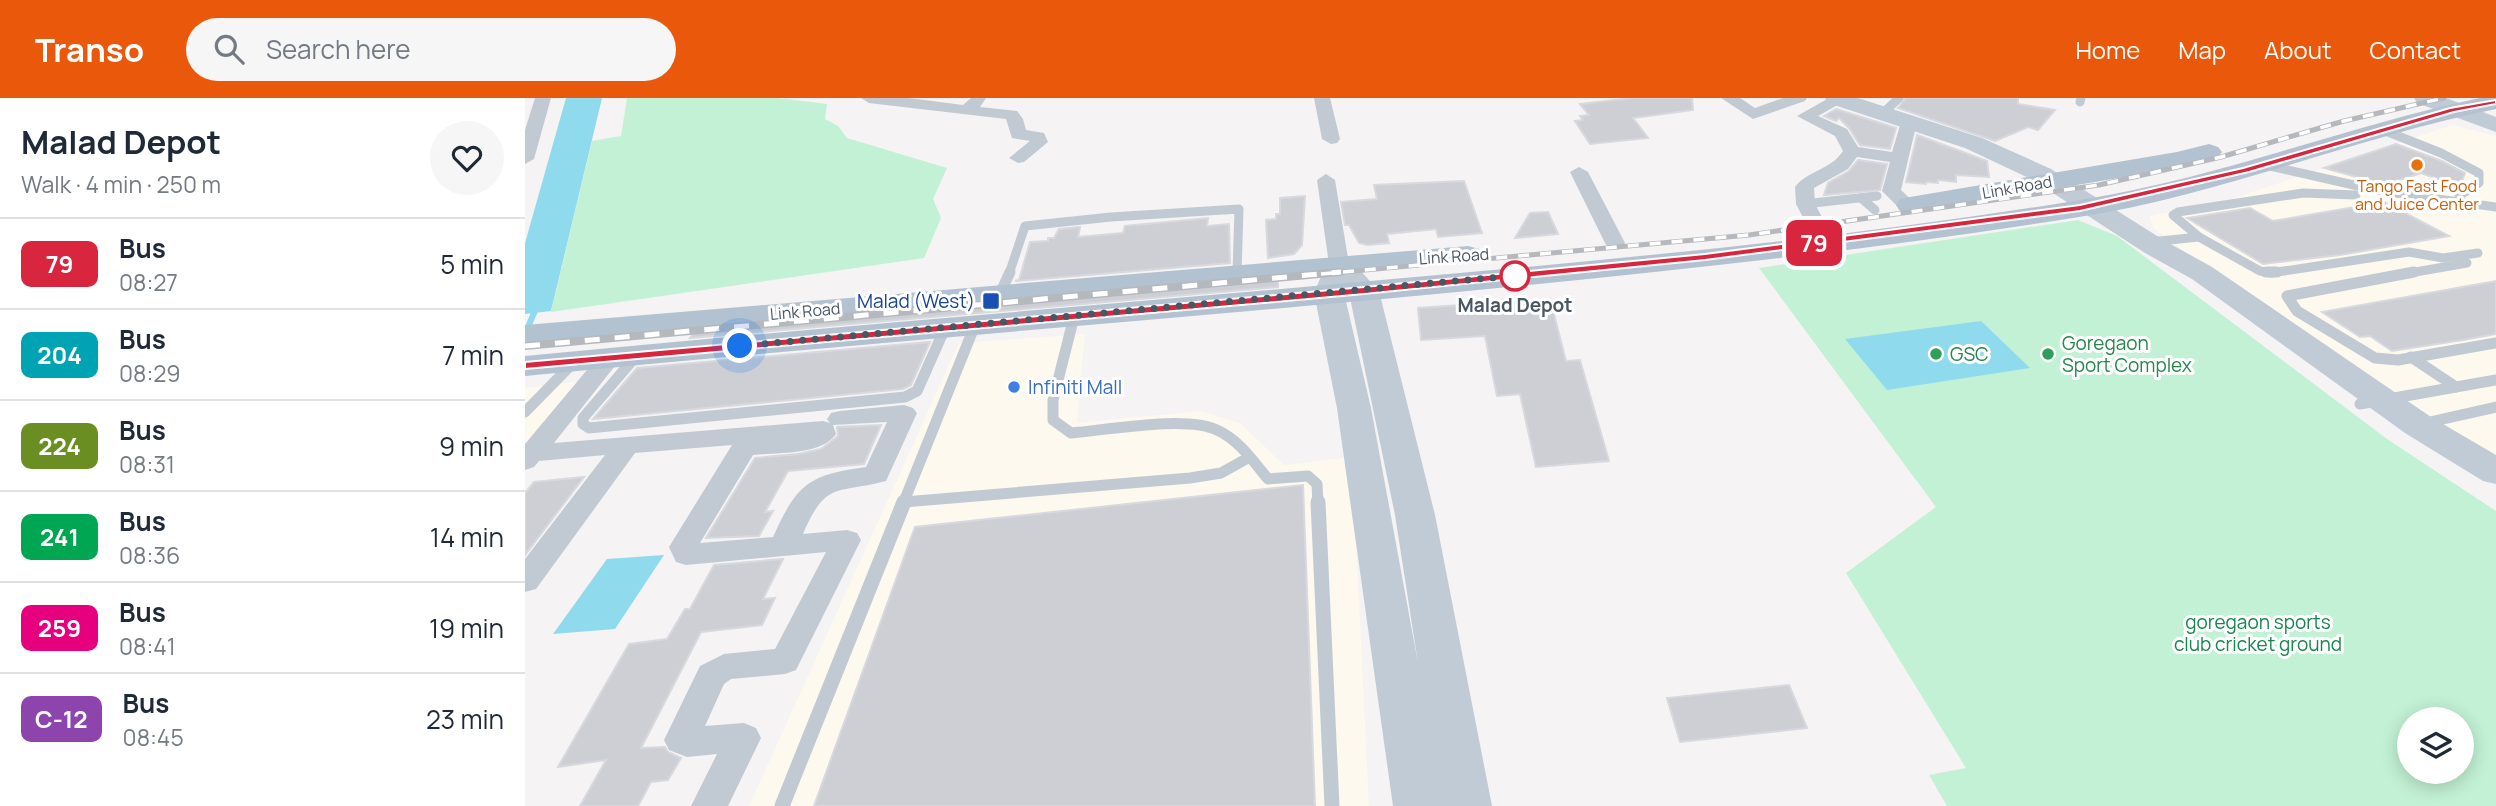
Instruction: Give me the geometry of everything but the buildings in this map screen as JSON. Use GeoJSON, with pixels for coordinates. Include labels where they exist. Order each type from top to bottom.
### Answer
{"type":"FeatureCollection","features":[{"type":"Feature","properties":{"kind":"main road"},"geometry":{"type":"LineString","coordinates":[[2283,133],[2414,98]]}},
{"type":"Feature","properties":{"kind":"main road"},"geometry":{"type":"LineString","coordinates":[[2453,109],[2496,102]]}},
{"type":"Feature","properties":{"kind":"main road","name":"Link Road"},"geometry":{"type":"LineString","coordinates":[[552,348],[1000,294],[1237,273],[1344,282],[1705,257],[2086,207],[2266,165],[2453,109]]}},
{"type":"Feature","properties":{"kind":"main road","name":"Link Road"},"geometry":{"type":"LineString","coordinates":[[552,348],[623,356],[1074,317],[1615,243],[1871,202],[1908,206],[2178,160],[2231,147]]}},
{"type":"Feature","properties":{"kind":"main road"},"geometry":{"type":"LineString","coordinates":[[525,366],[552,348]]}},
{"type":"Feature","properties":{"kind":"street"},"geometry":{"type":"LineString","coordinates":[[525,159],[543,98]]}},
{"type":"Feature","properties":{"kind":"street"},"geometry":{"type":"LineString","coordinates":[[869,98],[1011,115],[1015,119],[1019,134],[1038,137],[1039,142],[1018,159]]}},
{"type":"Feature","properties":{"kind":"street"},"geometry":{"type":"LineString","coordinates":[[967,110],[980,98]]}},
{"type":"Feature","properties":{"kind":"street"},"geometry":{"type":"LineString","coordinates":[[1322,98],[1331,139]]}},
{"type":"Feature","properties":{"kind":"street"},"geometry":{"type":"LineString","coordinates":[[1729,98],[1753,114],[1799,98]]}},
{"type":"Feature","properties":{"kind":"street"},"geometry":{"type":"LineString","coordinates":[[2425,98],[2496,125]]}},
{"type":"Feature","properties":{"kind":"street"},"geometry":{"type":"LineString","coordinates":[[1852,151],[1841,133],[1805,116],[1838,99],[1891,106],[1909,122],[2017,161],[2054,181],[2086,207],[2202,274],[2270,321],[2371,402],[2496,492]]}},
{"type":"Feature","properties":{"kind":"street"},"geometry":{"type":"LineString","coordinates":[[1908,206],[1891,191],[1909,122]]}},
{"type":"Feature","properties":{"kind":"street"},"geometry":{"type":"LineString","coordinates":[[1852,151],[1900,158]]}},
{"type":"Feature","properties":{"kind":"street"},"geometry":{"type":"LineString","coordinates":[[1809,211],[1804,189],[1809,182],[1841,166],[1852,151]]}},
{"type":"Feature","properties":{"kind":"street"},"geometry":{"type":"LineString","coordinates":[[1579,172],[1615,243]]}},
{"type":"Feature","properties":{"kind":"street"},"geometry":{"type":"LineString","coordinates":[[1326,180],[1344,282],[1354,408],[1373,521],[1441,796]]}},
{"type":"Feature","properties":{"kind":"street"},"geometry":{"type":"LineString","coordinates":[[2160,251],[2195,285],[2292,358],[2418,425],[2496,472]]}},
{"type":"Feature","properties":{"kind":"street"},"geometry":{"type":"LineString","coordinates":[[1344,282],[1415,515],[1441,796]]}},
{"type":"Feature","properties":{"kind":"street"},"geometry":{"type":"LineString","coordinates":[[529,457],[623,356]]}},
{"type":"Feature","properties":{"kind":"street"},"geometry":{"type":"LineString","coordinates":[[783,546],[796,513],[813,489],[826,482],[876,475],[904,413],[840,419]]}},
{"type":"Feature","properties":{"kind":"street"},"geometry":{"type":"LineString","coordinates":[[529,457],[823,429],[823,434],[809,441],[744,447],[683,547],[686,555],[847,540],[785,662],[724,667],[712,674],[681,740],[744,738],[709,806]]}},
{"type":"Feature","properties":{"kind":"street"},"geometry":{"type":"LineString","coordinates":[[525,581],[626,446]]}},
{"type":"Feature","properties":{"kind":"street"},"geometry":{"type":"LineString","coordinates":[[1373,521],[1415,515]]}},
{"type":"Feature","properties":{"kind":"lane"},"geometry":{"type":"LineString","coordinates":[[2383,130],[2441,153],[2479,173],[2479,183],[2459,195]]}},
{"type":"Feature","properties":{"kind":"lane"},"geometry":{"type":"LineString","coordinates":[[2266,165],[2342,183],[2455,203],[2496,207]]}},
{"type":"Feature","properties":{"kind":"lane"},"geometry":{"type":"LineString","coordinates":[[2356,195],[2303,193],[2178,212],[2173,215],[2199,237],[2260,271],[2271,273],[2409,252],[2442,258],[2478,253]]}},
{"type":"Feature","properties":{"kind":"lane"},"geometry":{"type":"LineString","coordinates":[[1000,294],[1016,258],[1025,226],[1111,217],[1239,209],[1237,273]]}},
{"type":"Feature","properties":{"kind":"lane"},"geometry":{"type":"LineString","coordinates":[[2160,251],[2199,237]]}},
{"type":"Feature","properties":{"kind":"lane"},"geometry":{"type":"LineString","coordinates":[[2467,263],[2287,296],[2290,303],[2304,315],[2375,358],[2387,361],[2496,343]]}},
{"type":"Feature","properties":{"kind":"lane"},"geometry":{"type":"LineString","coordinates":[[2270,321],[2304,315]]}},
{"type":"Feature","properties":{"kind":"lane"},"geometry":{"type":"LineString","coordinates":[[1074,317],[1053,400],[1053,420],[1071,433],[1195,422],[1237,443],[1268,479],[1308,476],[1317,484],[1332,806]]}},
{"type":"Feature","properties":{"kind":"lane"},"geometry":{"type":"LineString","coordinates":[[623,356],[583,418],[583,424],[589,428],[905,397],[917,391],[960,327]]}},
{"type":"Feature","properties":{"kind":"lane"},"geometry":{"type":"LineString","coordinates":[[782,806],[904,502],[960,327]]}},
{"type":"Feature","properties":{"kind":"lane"},"geometry":{"type":"LineString","coordinates":[[525,412],[552,348]]}},
{"type":"Feature","properties":{"kind":"lane"},"geometry":{"type":"LineString","coordinates":[[2411,357],[2456,387]]}},
{"type":"Feature","properties":{"kind":"lane"},"geometry":{"type":"LineString","coordinates":[[2371,402],[2496,380]]}},
{"type":"Feature","properties":{"kind":"lane"},"geometry":{"type":"LineString","coordinates":[[2418,425],[2496,407]]}},
{"type":"Feature","properties":{"kind":"lane"},"geometry":{"type":"LineString","coordinates":[[904,502],[1190,478],[1221,473],[1248,458]]}},
{"type":"Feature","properties":{"kind":"shaded area"},"geometry":{"type":"Polygon","coordinates":[[[2452,125],[2496,136],[2496,461],[2413,414],[2154,229],[2149,216],[2228,200],[2452,125]]]}},
{"type":"Feature","properties":{"kind":"shaded area"},"geometry":{"type":"Polygon","coordinates":[[[1085,334],[1077,423],[1200,411],[1240,423],[1284,465],[1352,457],[1369,806],[749,806],[959,343],[1085,334]]]}},
{"type":"Feature","properties":{"kind":"shaded area"},"geometry":{"type":"Polygon","coordinates":[[[584,381],[525,449],[525,388],[584,381]]]}},
{"type":"Feature","properties":{"kind":"green space"},"geometry":{"type":"Polygon","coordinates":[[[627,98],[778,98],[827,104],[825,119],[838,126],[847,138],[947,168],[933,199],[941,218],[924,258],[551,312],[592,141],[621,136],[627,98]]]}},
{"type":"Feature","properties":{"kind":"green space","name":"goregaon sports club cricket ground"},"geometry":{"type":"Polygon","coordinates":[[[2078,220],[2117,236],[2387,439],[2496,511],[2496,806],[1947,806],[1929,775],[1966,768],[1846,573],[1936,507],[1759,268],[2078,220]]]}},
{"type":"Feature","properties":{"kind":"water"},"geometry":{"type":"Polygon","coordinates":[[[566,98],[602,98],[551,311],[525,314],[525,243],[566,98]]]}},
{"type":"Feature","properties":{"kind":"water","name":"GSC"},"geometry":{"type":"Polygon","coordinates":[[[1981,321],[2030,368],[1887,390],[1845,339],[1981,321]]]}},
{"type":"Feature","properties":{"kind":"water"},"geometry":{"type":"Polygon","coordinates":[[[664,555],[615,629],[553,634],[607,559],[664,555]]]}},
{"type":"Feature","properties":{"kind":"waterway"},"geometry":{"type":"LineString","coordinates":[[525,334],[537,306]]}},
{"type":"Feature","properties":{"kind":"railway"},"geometry":{"type":"LineString","coordinates":[[1321,274],[1749,235],[2099,185],[2221,157],[2344,121],[2444,98]]}},
{"type":"Feature","properties":{"kind":"railway"},"geometry":{"type":"LineString","coordinates":[[525,346],[1341,272]]}},
{"type":"Feature","properties":{"kind":"bus line","name":"79"},"geometry":{"type":"LineString","coordinates":[[525,366],[1364,291],[1705,257],[2080,208],[2245,170],[2453,109],[2496,102]]}},
{"type":"Feature","properties":{"kind":"place","name":"Tango Fast Food and Juice Center"},"geometry":{"type":"Point","coordinates":[2417,165]}},
{"type":"Feature","properties":{"kind":"place","name":"Malad Depot"},"geometry":{"type":"Point","coordinates":[1515,276]}},
{"type":"Feature","properties":{"kind":"place","name":"Malad (West)"},"geometry":{"type":"Point","coordinates":[991,301]}},
{"type":"Feature","properties":{"kind":"place","name":"GSC"},"geometry":{"type":"Point","coordinates":[1936,354]}},
{"type":"Feature","properties":{"kind":"place","name":"Goregaon Sport Complex"},"geometry":{"type":"Point","coordinates":[2048,354]}},
{"type":"Feature","properties":{"kind":"place","name":"Infiniti Mall"},"geometry":{"type":"Point","coordinates":[1014,387]}},
{"type":"Feature","properties":{"kind":"route"},"geometry":{"type":"LineString","coordinates":[[740,346],[1522,275],[1515,276]]}}]}
